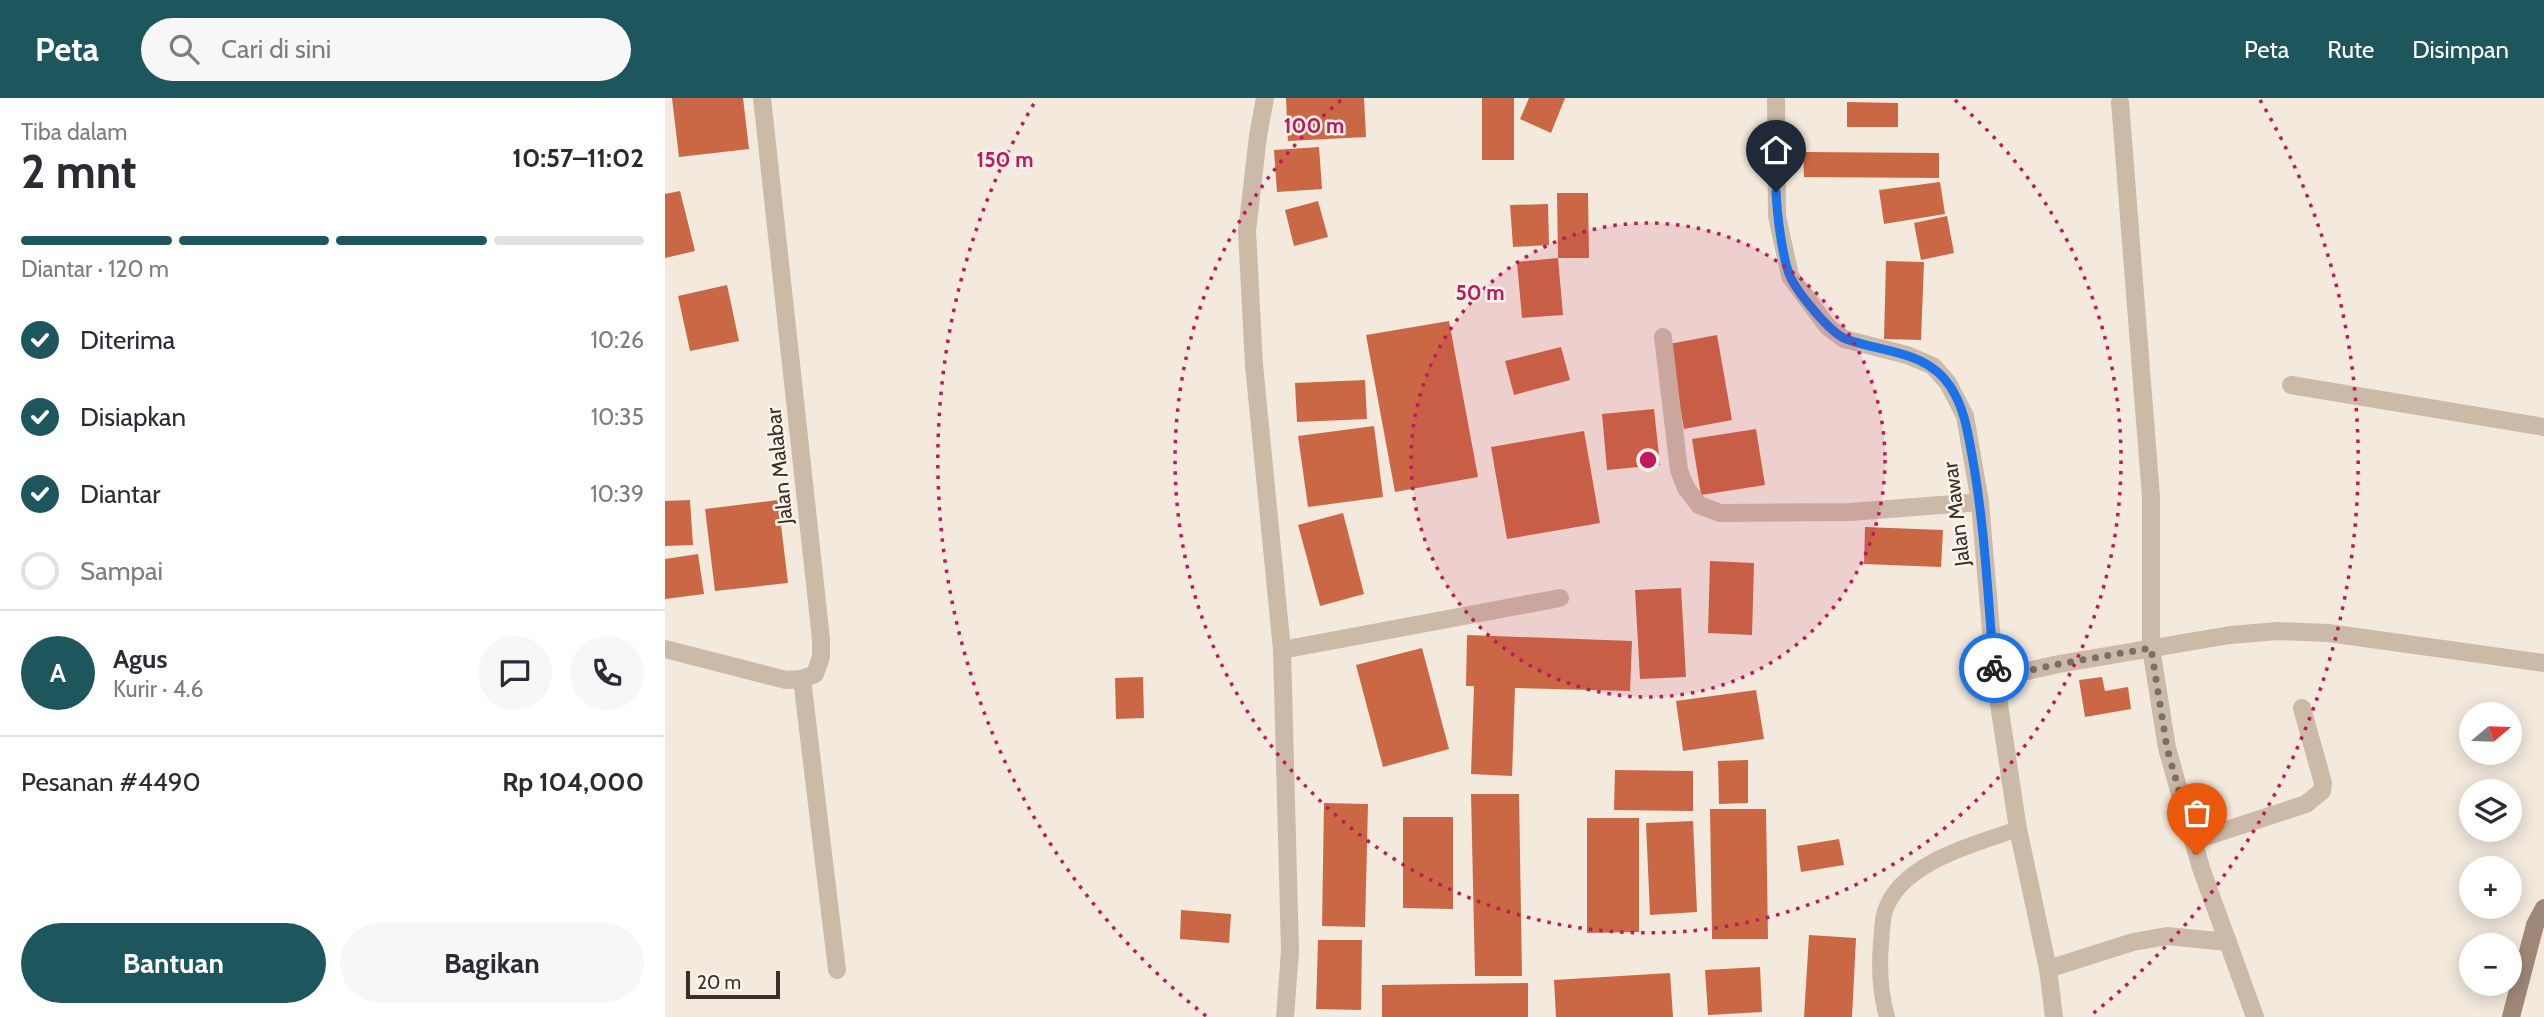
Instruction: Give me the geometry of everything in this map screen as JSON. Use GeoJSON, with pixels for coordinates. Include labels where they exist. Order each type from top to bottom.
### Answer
{"type":"FeatureCollection","features":[{"type":"Feature","properties":{"kind":"street","name":"Jalan Malabar"},"geometry":{"type":"LineString","coordinates":[[762,98],[821,639],[821,657],[815,674],[802,679]]}},
{"type":"Feature","properties":{"kind":"street"},"geometry":{"type":"LineString","coordinates":[[1265,98],[1247,231],[1254,365],[1282,650],[1290,951],[1285,1017]]}},
{"type":"Feature","properties":{"kind":"street","name":"Jalan Mawar"},"geometry":{"type":"LineString","coordinates":[[1776,98],[1777,216],[1790,276],[1828,327],[1844,339],[1907,355],[1933,366],[1948,383],[1965,416],[1980,502],[1994,678],[2018,829],[2048,969],[2054,1017]]}},
{"type":"Feature","properties":{"kind":"street"},"geometry":{"type":"LineString","coordinates":[[2120,102],[2151,497],[2151,648],[2167,748],[2193,841],[2255,1017]]}},
{"type":"Feature","properties":{"kind":"street"},"geometry":{"type":"LineString","coordinates":[[1663,337],[1679,471],[1686,488],[1699,505],[1720,513],[1850,512],[1980,502]]}},
{"type":"Feature","properties":{"kind":"street"},"geometry":{"type":"LineString","coordinates":[[2291,385],[2544,427]]}},
{"type":"Feature","properties":{"kind":"street"},"geometry":{"type":"LineString","coordinates":[[1282,650],[1560,598]]}},
{"type":"Feature","properties":{"kind":"street"},"geometry":{"type":"LineString","coordinates":[[1994,678],[2151,648],[2230,635],[2278,631],[2328,633],[2544,663]]}},
{"type":"Feature","properties":{"kind":"street"},"geometry":{"type":"LineString","coordinates":[[665,649],[786,680],[802,679],[837,970]]}},
{"type":"Feature","properties":{"kind":"street"},"geometry":{"type":"LineString","coordinates":[[2193,841],[2307,804],[2322,791],[2323,783],[2302,708]]}},
{"type":"Feature","properties":{"kind":"street"},"geometry":{"type":"LineString","coordinates":[[2511,1017],[2544,908]]}},
{"type":"Feature","properties":{"kind":"street"},"geometry":{"type":"LineString","coordinates":[[2048,969],[2133,942],[2167,936],[2228,942]]}},
{"type":"Feature","properties":{"kind":"lane"},"geometry":{"type":"LineString","coordinates":[[1887,1017],[1883,1002],[1880,960],[1884,912],[1891,898],[1902,883],[1948,853],[2018,829]]}},
{"type":"Feature","properties":{"kind":"building"},"geometry":{"type":"Polygon","coordinates":[[[672,98],[743,98],[749,149],[679,157],[672,98]]]}},
{"type":"Feature","properties":{"kind":"building"},"geometry":{"type":"Polygon","coordinates":[[[1286,98],[1364,98],[1366,137],[1288,141],[1286,98]]]}},
{"type":"Feature","properties":{"kind":"building"},"geometry":{"type":"Polygon","coordinates":[[[1482,98],[1514,98],[1514,160],[1482,160],[1482,98]]]}},
{"type":"Feature","properties":{"kind":"building"},"geometry":{"type":"Polygon","coordinates":[[[1529,98],[1565,98],[1551,133],[1520,119],[1529,98]]]}},
{"type":"Feature","properties":{"kind":"building"},"geometry":{"type":"Polygon","coordinates":[[[1847,102],[1898,103],[1898,127],[1847,127],[1847,102]]]}},
{"type":"Feature","properties":{"kind":"building"},"geometry":{"type":"Polygon","coordinates":[[[1319,147],[1322,189],[1277,192],[1274,150],[1319,147]]]}},
{"type":"Feature","properties":{"kind":"building"},"geometry":{"type":"Polygon","coordinates":[[[1803,152],[1939,153],[1939,178],[1804,177],[1803,152]]]}},
{"type":"Feature","properties":{"kind":"building"},"geometry":{"type":"Polygon","coordinates":[[[1940,182],[1945,214],[1884,224],[1879,190],[1940,182]]]}},
{"type":"Feature","properties":{"kind":"building"},"geometry":{"type":"Polygon","coordinates":[[[680,191],[695,251],[665,258],[665,194],[680,191]]]}},
{"type":"Feature","properties":{"kind":"building"},"geometry":{"type":"Polygon","coordinates":[[[1557,193],[1588,193],[1589,258],[1558,258],[1557,193]]]}},
{"type":"Feature","properties":{"kind":"building"},"geometry":{"type":"Polygon","coordinates":[[[1318,201],[1328,237],[1294,246],[1285,210],[1318,201]]]}},
{"type":"Feature","properties":{"kind":"building"},"geometry":{"type":"Polygon","coordinates":[[[1548,204],[1549,245],[1513,247],[1510,205],[1548,204]]]}},
{"type":"Feature","properties":{"kind":"building"},"geometry":{"type":"Polygon","coordinates":[[[1947,216],[1954,253],[1921,260],[1914,223],[1947,216]]]}},
{"type":"Feature","properties":{"kind":"building"},"geometry":{"type":"Polygon","coordinates":[[[1558,258],[1563,315],[1522,318],[1517,262],[1558,258]]]}},
{"type":"Feature","properties":{"kind":"building"},"geometry":{"type":"Polygon","coordinates":[[[1886,261],[1924,262],[1921,340],[1884,339],[1886,261]]]}},
{"type":"Feature","properties":{"kind":"building"},"geometry":{"type":"Polygon","coordinates":[[[727,285],[739,341],[690,351],[678,296],[727,285]]]}},
{"type":"Feature","properties":{"kind":"building"},"geometry":{"type":"Polygon","coordinates":[[[1449,321],[1478,477],[1395,492],[1366,335],[1449,321]]]}},
{"type":"Feature","properties":{"kind":"building"},"geometry":{"type":"Polygon","coordinates":[[[1717,335],[1732,420],[1684,429],[1669,344],[1717,335]]]}},
{"type":"Feature","properties":{"kind":"building"},"geometry":{"type":"Polygon","coordinates":[[[1561,347],[1570,380],[1514,395],[1505,361],[1561,347]]]}},
{"type":"Feature","properties":{"kind":"building"},"geometry":{"type":"Polygon","coordinates":[[[1365,380],[1367,419],[1297,422],[1295,383],[1365,380]]]}},
{"type":"Feature","properties":{"kind":"building"},"geometry":{"type":"Polygon","coordinates":[[[1654,409],[1660,465],[1607,470],[1602,414],[1654,409]]]}},
{"type":"Feature","properties":{"kind":"building"},"geometry":{"type":"Polygon","coordinates":[[[1374,426],[1383,497],[1308,507],[1298,436],[1374,426]]]}},
{"type":"Feature","properties":{"kind":"building"},"geometry":{"type":"Polygon","coordinates":[[[1756,429],[1765,485],[1701,495],[1692,439],[1756,429]]]}},
{"type":"Feature","properties":{"kind":"building"},"geometry":{"type":"Polygon","coordinates":[[[1584,431],[1600,523],[1507,539],[1491,447],[1584,431]]]}},
{"type":"Feature","properties":{"kind":"building"},"geometry":{"type":"Polygon","coordinates":[[[690,500],[693,545],[665,546],[665,501],[690,500]]]}},
{"type":"Feature","properties":{"kind":"building"},"geometry":{"type":"Polygon","coordinates":[[[778,500],[788,583],[715,591],[705,509],[778,500]]]}},
{"type":"Feature","properties":{"kind":"building"},"geometry":{"type":"Polygon","coordinates":[[[1343,513],[1364,594],[1320,606],[1298,525],[1343,513]]]}},
{"type":"Feature","properties":{"kind":"building"},"geometry":{"type":"Polygon","coordinates":[[[1865,527],[1943,530],[1941,567],[1864,564],[1865,527]]]}},
{"type":"Feature","properties":{"kind":"building"},"geometry":{"type":"Polygon","coordinates":[[[698,554],[704,594],[665,599],[665,559],[698,554]]]}},
{"type":"Feature","properties":{"kind":"building"},"geometry":{"type":"Polygon","coordinates":[[[1710,561],[1754,563],[1752,635],[1708,633],[1710,561]]]}},
{"type":"Feature","properties":{"kind":"building"},"geometry":{"type":"Polygon","coordinates":[[[1681,588],[1686,677],[1640,679],[1635,590],[1681,588]]]}},
{"type":"Feature","properties":{"kind":"building"},"geometry":{"type":"Polygon","coordinates":[[[1467,635],[1632,641],[1630,691],[1515,688],[1512,776],[1471,774],[1474,686],[1466,686],[1467,635]]]}},
{"type":"Feature","properties":{"kind":"building"},"geometry":{"type":"Polygon","coordinates":[[[1422,648],[1449,749],[1383,767],[1356,665],[1422,648]]]}},
{"type":"Feature","properties":{"kind":"building"},"geometry":{"type":"Polygon","coordinates":[[[1143,677],[1144,718],[1116,719],[1115,678],[1143,677]]]}},
{"type":"Feature","properties":{"kind":"building"},"geometry":{"type":"Polygon","coordinates":[[[2102,677],[2105,691],[2128,687],[2131,709],[2085,717],[2079,680],[2102,677]]]}},
{"type":"Feature","properties":{"kind":"building"},"geometry":{"type":"Polygon","coordinates":[[[1756,690],[1764,739],[1683,751],[1676,701],[1756,690]]]}},
{"type":"Feature","properties":{"kind":"building"},"geometry":{"type":"Polygon","coordinates":[[[1748,760],[1748,803],[1719,804],[1718,761],[1748,760]]]}},
{"type":"Feature","properties":{"kind":"building"},"geometry":{"type":"Polygon","coordinates":[[[1615,770],[1693,771],[1693,811],[1614,810],[1615,770]]]}},
{"type":"Feature","properties":{"kind":"building"},"geometry":{"type":"Polygon","coordinates":[[[1471,794],[1519,794],[1522,976],[1475,976],[1471,794]]]}},
{"type":"Feature","properties":{"kind":"building"},"geometry":{"type":"Polygon","coordinates":[[[1324,803],[1368,804],[1365,927],[1322,926],[1324,803]]]}},
{"type":"Feature","properties":{"kind":"building"},"geometry":{"type":"Polygon","coordinates":[[[1710,809],[1766,809],[1768,939],[1712,939],[1710,809]]]}},
{"type":"Feature","properties":{"kind":"building"},"geometry":{"type":"Polygon","coordinates":[[[1403,817],[1453,817],[1453,909],[1403,908],[1403,817]]]}},
{"type":"Feature","properties":{"kind":"building"},"geometry":{"type":"Polygon","coordinates":[[[1587,818],[1639,818],[1639,932],[1587,933],[1587,818]]]}},
{"type":"Feature","properties":{"kind":"building"},"geometry":{"type":"Polygon","coordinates":[[[1693,821],[1697,912],[1650,915],[1646,823],[1693,821]]]}},
{"type":"Feature","properties":{"kind":"building"},"geometry":{"type":"Polygon","coordinates":[[[1839,839],[1844,865],[1801,872],[1797,846],[1839,839]]]}},
{"type":"Feature","properties":{"kind":"building"},"geometry":{"type":"Polygon","coordinates":[[[1181,910],[1231,914],[1229,943],[1180,939],[1181,910]]]}},
{"type":"Feature","properties":{"kind":"building"},"geometry":{"type":"Polygon","coordinates":[[[1809,935],[1856,938],[1852,1017],[1804,1017],[1809,935]]]}},
{"type":"Feature","properties":{"kind":"building"},"geometry":{"type":"Polygon","coordinates":[[[1318,940],[1362,940],[1361,1010],[1316,1009],[1318,940]]]}},
{"type":"Feature","properties":{"kind":"building"},"geometry":{"type":"Polygon","coordinates":[[[1760,967],[1762,1012],[1708,1015],[1705,970],[1760,967]]]}},
{"type":"Feature","properties":{"kind":"building"},"geometry":{"type":"Polygon","coordinates":[[[1670,973],[1673,1017],[1556,1017],[1554,980],[1670,973]]]}},
{"type":"Feature","properties":{"kind":"building"},"geometry":{"type":"Polygon","coordinates":[[[1528,983],[1528,1017],[1382,1017],[1382,985],[1528,983]]]}},
{"type":"Feature","properties":{"kind":"way so far"},"geometry":{"type":"LineString","coordinates":[[1994,668],[1994,678],[2151,648],[2167,748],[2197,855]]}},
{"type":"Feature","properties":{"kind":"route"},"geometry":{"type":"LineString","coordinates":[[1776,192],[1777,216],[1790,276],[1828,327],[1844,339],[1907,355],[1933,366],[1957,398],[1965,416],[1980,502],[1994,668]]}}]}
